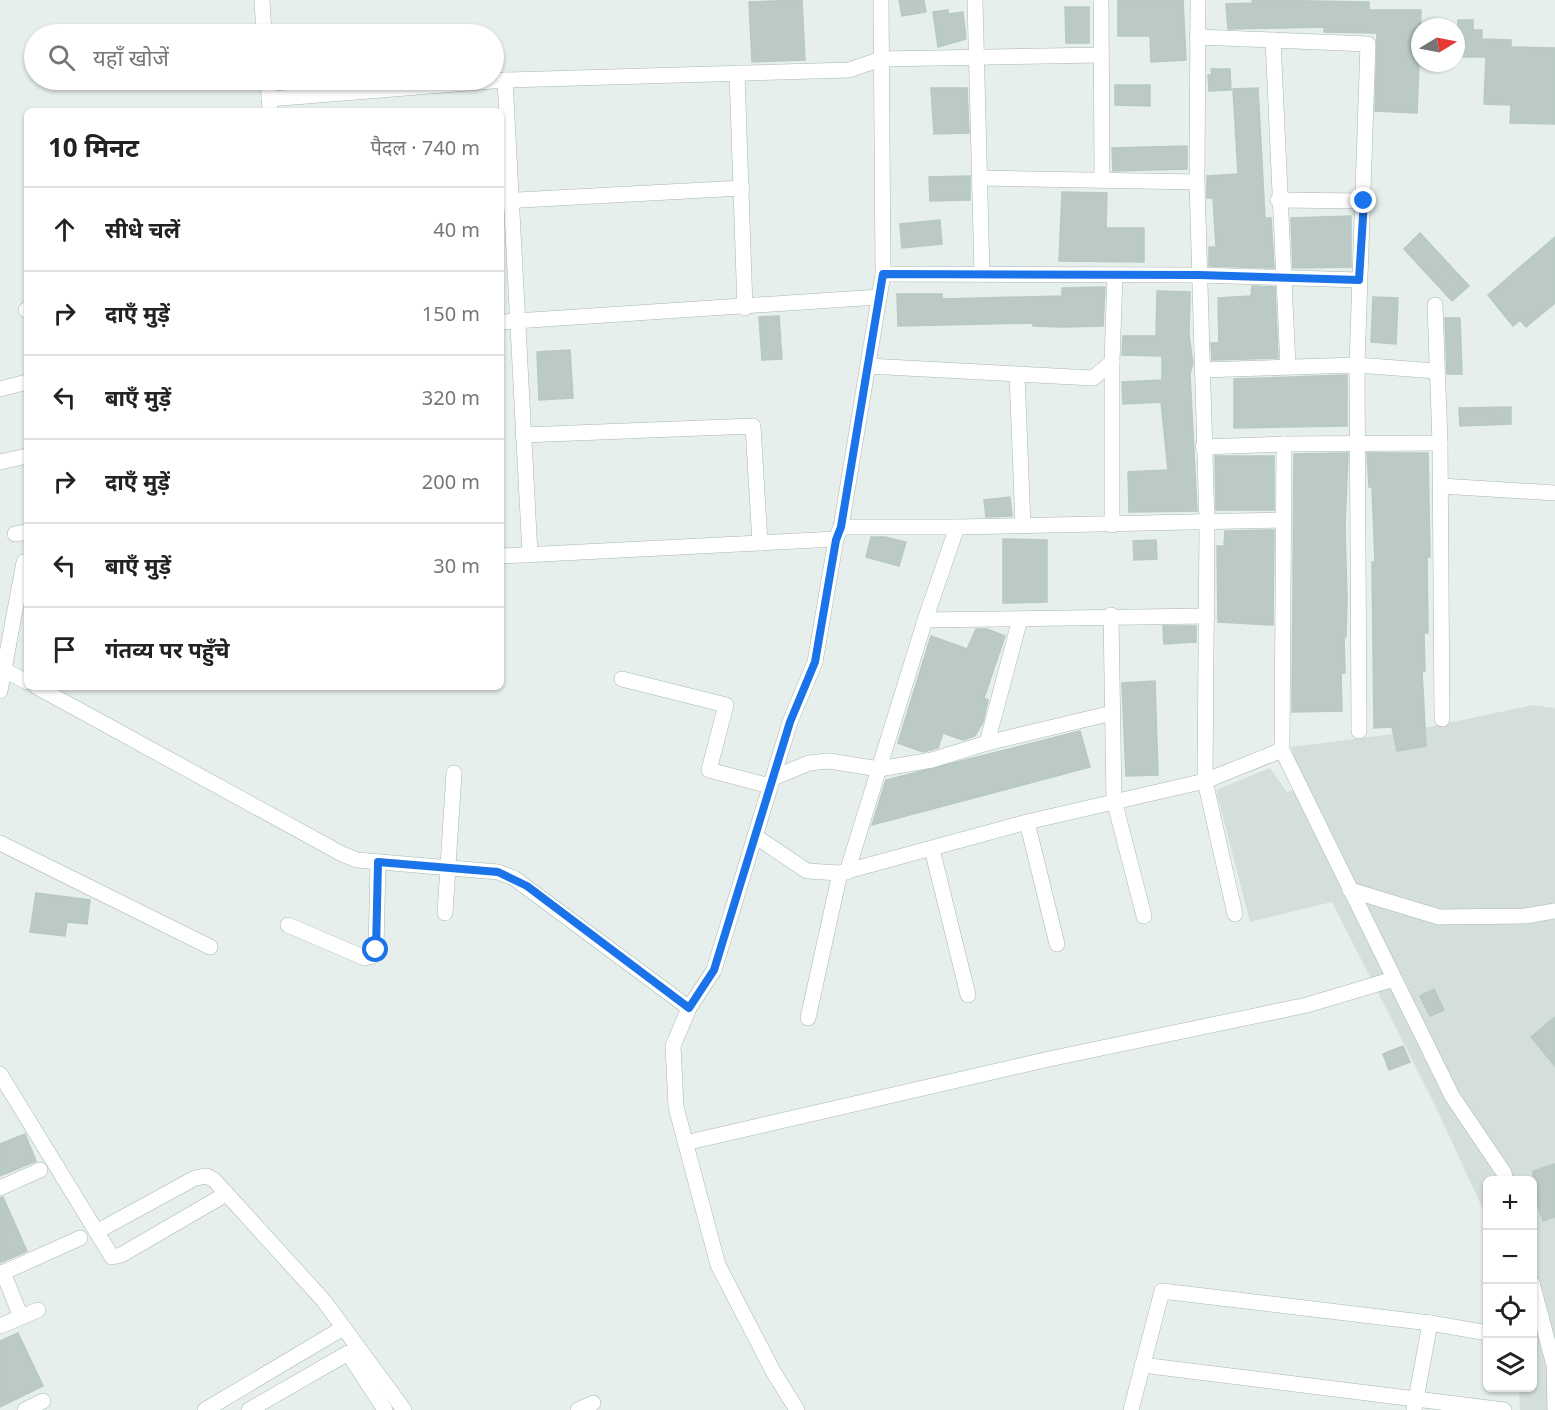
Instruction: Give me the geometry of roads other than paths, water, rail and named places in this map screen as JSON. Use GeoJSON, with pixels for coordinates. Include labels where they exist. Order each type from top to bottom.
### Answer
{"type":"FeatureCollection","features":[{"type":"Feature","properties":{"kind":"street"},"geometry":{"type":"LineString","coordinates":[[262,0],[263,24]]}},
{"type":"Feature","properties":{"kind":"street"},"geometry":{"type":"LineString","coordinates":[[796,1410],[774,1373],[718,1265],[676,1107],[673,1046],[689,1008],[714,970],[790,722],[815,662],[883,274],[881,0]]}},
{"type":"Feature","properties":{"kind":"street"},"geometry":{"type":"LineString","coordinates":[[975,0],[982,274]]}},
{"type":"Feature","properties":{"kind":"street"},"geometry":{"type":"LineString","coordinates":[[1101,0],[1102,179]]}},
{"type":"Feature","properties":{"kind":"street"},"geometry":{"type":"LineString","coordinates":[[1198,0],[1197,182],[1207,524],[1205,781],[1235,914]]}},
{"type":"Feature","properties":{"kind":"street"},"geometry":{"type":"LineString","coordinates":[[1197,38],[1368,44],[1357,365],[1359,731]]}},
{"type":"Feature","properties":{"kind":"street"},"geometry":{"type":"LineString","coordinates":[[1273,40],[1278,200],[1288,367]]}},
{"type":"Feature","properties":{"kind":"street"},"geometry":{"type":"LineString","coordinates":[[530,554],[518,321],[507,201],[505,80],[849,70],[881,59],[1101,55]]}},
{"type":"Feature","properties":{"kind":"street"},"geometry":{"type":"LineString","coordinates":[[738,74],[745,308]]}},
{"type":"Feature","properties":{"kind":"street"},"geometry":{"type":"LineString","coordinates":[[269,90],[270,105],[411,90]]}},
{"type":"Feature","properties":{"kind":"street"},"geometry":{"type":"LineString","coordinates":[[981,178],[1197,182]]}},
{"type":"Feature","properties":{"kind":"street"},"geometry":{"type":"LineString","coordinates":[[507,201],[742,188]]}},
{"type":"Feature","properties":{"kind":"street"},"geometry":{"type":"LineString","coordinates":[[1278,200],[1364,201]]}},
{"type":"Feature","properties":{"kind":"street"},"geometry":{"type":"LineString","coordinates":[[883,274],[1199,275],[1359,280]]}},
{"type":"Feature","properties":{"kind":"street"},"geometry":{"type":"LineString","coordinates":[[1112,525],[1112,362],[1115,275]]}},
{"type":"Feature","properties":{"kind":"street"},"geometry":{"type":"LineString","coordinates":[[504,322],[745,308],[879,297]]}},
{"type":"Feature","properties":{"kind":"street"},"geometry":{"type":"LineString","coordinates":[[1435,305],[1441,486],[1442,720]]}},
{"type":"Feature","properties":{"kind":"street"},"geometry":{"type":"LineString","coordinates":[[868,366],[1094,378],[1112,362]]}},
{"type":"Feature","properties":{"kind":"street"},"geometry":{"type":"LineString","coordinates":[[1202,370],[1357,365],[1436,371]]}},
{"type":"Feature","properties":{"kind":"street"},"geometry":{"type":"LineString","coordinates":[[1017,375],[1023,526]]}},
{"type":"Feature","properties":{"kind":"street"},"geometry":{"type":"LineString","coordinates":[[0,389],[24,383]]}},
{"type":"Feature","properties":{"kind":"street"},"geometry":{"type":"LineString","coordinates":[[523,435],[753,426],[760,543]]}},
{"type":"Feature","properties":{"kind":"street"},"geometry":{"type":"LineString","coordinates":[[1203,447],[1440,443]]}},
{"type":"Feature","properties":{"kind":"street"},"geometry":{"type":"LineString","coordinates":[[1284,444],[1282,750],[1452,1096],[1505,1176]]}},
{"type":"Feature","properties":{"kind":"street"},"geometry":{"type":"LineString","coordinates":[[0,462],[24,457]]}},
{"type":"Feature","properties":{"kind":"street"},"geometry":{"type":"LineString","coordinates":[[1441,486],[1555,493]]}},
{"type":"Feature","properties":{"kind":"street"},"geometry":{"type":"LineString","coordinates":[[504,556],[760,543],[839,533],[1283,520]]}},
{"type":"Feature","properties":{"kind":"street"},"geometry":{"type":"LineString","coordinates":[[808,1018],[844,873],[957,528]]}},
{"type":"Feature","properties":{"kind":"street"},"geometry":{"type":"LineString","coordinates":[[0,691],[6,671],[24,562]]}},
{"type":"Feature","properties":{"kind":"street"},"geometry":{"type":"LineString","coordinates":[[925,620],[1111,615],[1207,616]]}},
{"type":"Feature","properties":{"kind":"street"},"geometry":{"type":"LineString","coordinates":[[1111,615],[1114,800],[1144,916]]}},
{"type":"Feature","properties":{"kind":"street"},"geometry":{"type":"LineString","coordinates":[[987,743],[1020,619]]}},
{"type":"Feature","properties":{"kind":"street"},"geometry":{"type":"LineString","coordinates":[[6,671],[24,680]]}},
{"type":"Feature","properties":{"kind":"street"},"geometry":{"type":"LineString","coordinates":[[622,679],[726,705],[709,770],[771,782],[809,763],[828,761],[879,769],[932,760],[987,743],[1112,714]]}},
{"type":"Feature","properties":{"kind":"street"},"geometry":{"type":"LineString","coordinates":[[42,690],[342,854],[357,860],[498,872],[514,878],[689,1008]]}},
{"type":"Feature","properties":{"kind":"street"},"geometry":{"type":"LineString","coordinates":[[754,836],[807,871],[844,873],[1027,822],[1114,800],[1205,781],[1282,750]]}},
{"type":"Feature","properties":{"kind":"street"},"geometry":{"type":"LineString","coordinates":[[445,913],[454,773]]}},
{"type":"Feature","properties":{"kind":"street"},"geometry":{"type":"LineString","coordinates":[[1027,822],[1057,944]]}},
{"type":"Feature","properties":{"kind":"street"},"geometry":{"type":"LineString","coordinates":[[0,843],[210,947]]}},
{"type":"Feature","properties":{"kind":"street"},"geometry":{"type":"LineString","coordinates":[[932,849],[968,995]]}},
{"type":"Feature","properties":{"kind":"street"},"geometry":{"type":"LineString","coordinates":[[288,925],[365,958],[373,956],[376,950],[378,862]]}},
{"type":"Feature","properties":{"kind":"street"},"geometry":{"type":"LineString","coordinates":[[1350,890],[1439,917],[1525,916],[1555,911]]}},
{"type":"Feature","properties":{"kind":"street"},"geometry":{"type":"LineString","coordinates":[[685,1143],[1049,1059],[1307,1005],[1394,979]]}},
{"type":"Feature","properties":{"kind":"street"},"geometry":{"type":"LineString","coordinates":[[0,1074],[98,1231],[109,1253],[117,1257],[226,1194]]}},
{"type":"Feature","properties":{"kind":"street"},"geometry":{"type":"LineString","coordinates":[[0,1188],[40,1170]]}},
{"type":"Feature","properties":{"kind":"street"},"geometry":{"type":"LineString","coordinates":[[98,1231],[200,1176],[214,1180],[324,1301],[404,1410]]}},
{"type":"Feature","properties":{"kind":"street"},"geometry":{"type":"LineString","coordinates":[[21,1317],[1,1273],[80,1238]]}},
{"type":"Feature","properties":{"kind":"street"},"geometry":{"type":"LineString","coordinates":[[1533,1284],[1554,1365],[1555,1410]]}},
{"type":"Feature","properties":{"kind":"street"},"geometry":{"type":"LineString","coordinates":[[1131,1410],[1162,1291],[1430,1323],[1483,1332]]}},
{"type":"Feature","properties":{"kind":"street"},"geometry":{"type":"LineString","coordinates":[[0,1326],[38,1310]]}},
{"type":"Feature","properties":{"kind":"street"},"geometry":{"type":"LineString","coordinates":[[1416,1404],[1430,1323]]}},
{"type":"Feature","properties":{"kind":"street"},"geometry":{"type":"LineString","coordinates":[[204,1410],[343,1328]]}},
{"type":"Feature","properties":{"kind":"street"},"geometry":{"type":"LineString","coordinates":[[249,1410],[348,1353],[385,1410]]}},
{"type":"Feature","properties":{"kind":"street"},"geometry":{"type":"LineString","coordinates":[[1142,1365],[1416,1404],[1504,1410]]}},
{"type":"Feature","properties":{"kind":"street"},"geometry":{"type":"LineString","coordinates":[[26,1410],[43,1401]]}},
{"type":"Feature","properties":{"kind":"street"},"geometry":{"type":"LineString","coordinates":[[578,1410],[593,1403]]}}]}
